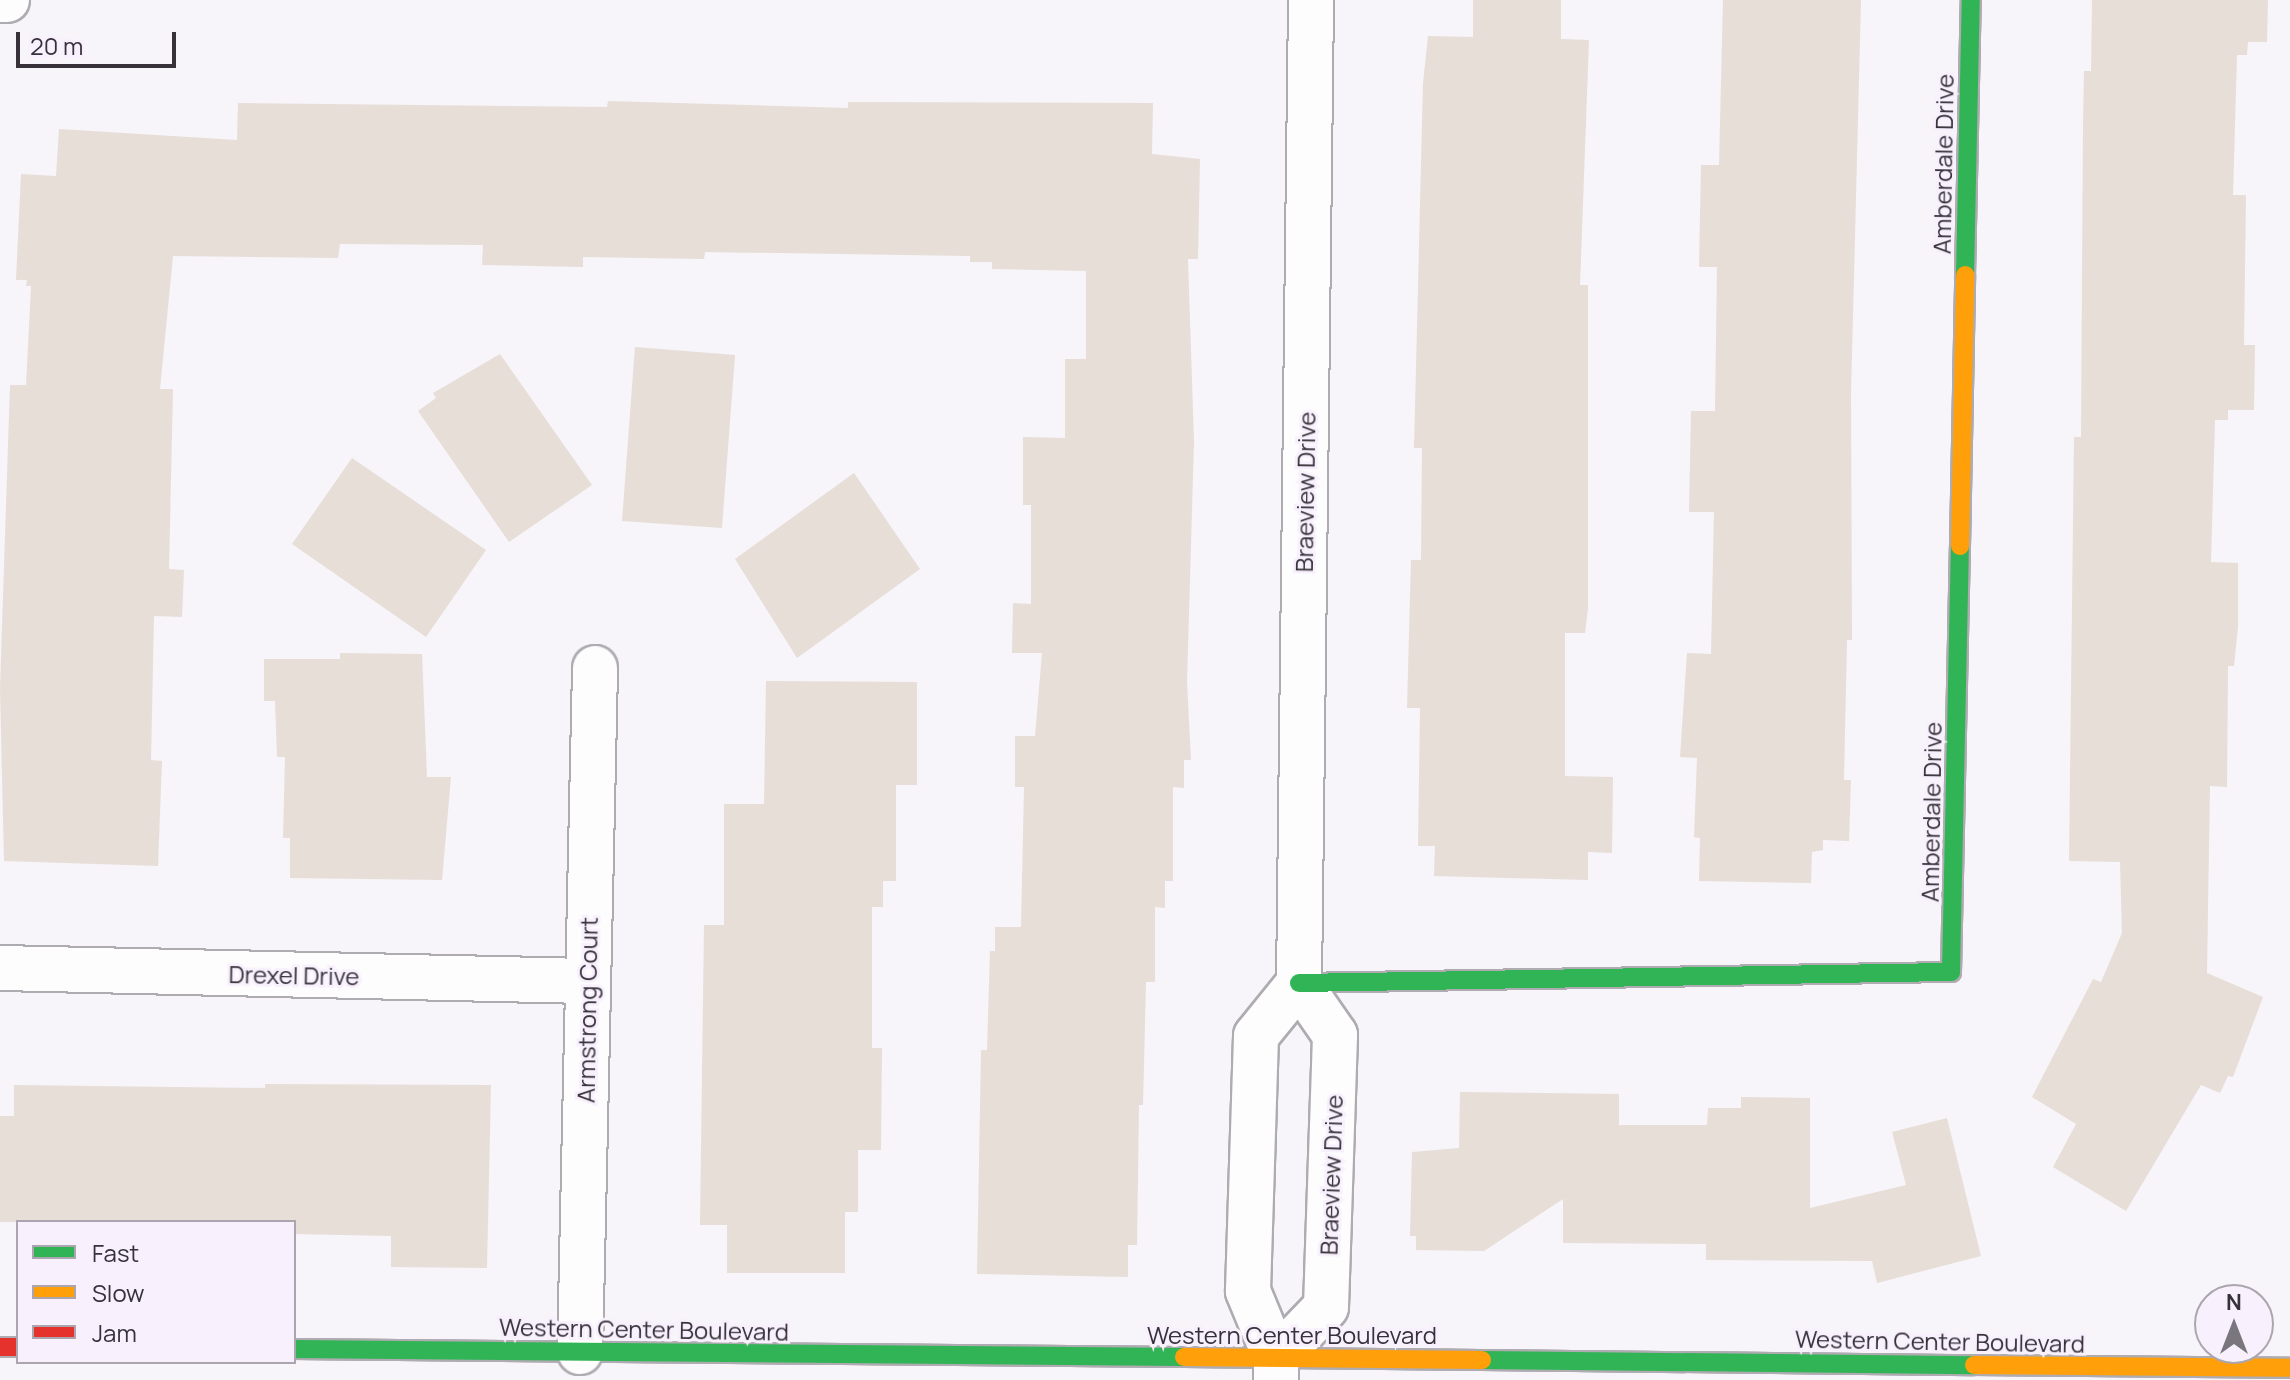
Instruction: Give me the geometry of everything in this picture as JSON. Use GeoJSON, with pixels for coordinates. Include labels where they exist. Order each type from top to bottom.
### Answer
{"type":"FeatureCollection","features":[{"type":"Feature","properties":{"kind":"main road","name":"Amberdale Drive"},"geometry":{"type":"LineString","coordinates":[[1299,983],[1951,972],[1971,0]]}},
{"type":"Feature","properties":{"kind":"main road","name":"Western Center Boulevard"},"geometry":{"type":"LineString","coordinates":[[296,1349],[580,1352],[1276,1370],[2290,1368]]}},
{"type":"Feature","properties":{"kind":"street"},"geometry":{"type":"LineString","coordinates":[[0,0],[7,0]]}},
{"type":"Feature","properties":{"kind":"street","name":"Braeview Drive"},"geometry":{"type":"LineString","coordinates":[[1276,1370],[1326,1307],[1335,1035],[1299,983],[1311,0]]}},
{"type":"Feature","properties":{"kind":"street","name":"Armstrong Court"},"geometry":{"type":"LineString","coordinates":[[580,1352],[595,668]]}},
{"type":"Feature","properties":{"kind":"street","name":"Drexel Drive"},"geometry":{"type":"LineString","coordinates":[[0,968],[588,981]]}},
{"type":"Feature","properties":{"kind":"street"},"geometry":{"type":"LineString","coordinates":[[1276,1370],[1248,1291],[1256,1036],[1299,983]]}},
{"type":"Feature","properties":{"kind":"building"},"geometry":{"type":"Polygon","coordinates":[[[1473,0],[1561,0],[1561,39],[1589,40],[1580,285],[1588,285],[1588,608],[1585,633],[1565,633],[1565,776],[1613,777],[1612,853],[1588,852],[1588,880],[1434,876],[1435,846],[1418,846],[1420,708],[1407,708],[1411,560],[1421,560],[1422,448],[1414,448],[1423,83],[1428,36],[1473,37],[1473,0]]]}},
{"type":"Feature","properties":{"kind":"building"},"geometry":{"type":"Polygon","coordinates":[[[1723,0],[1861,0],[1851,394],[1852,640],[1847,640],[1844,780],[1851,780],[1849,841],[1823,840],[1823,850],[1812,852],[1811,883],[1699,881],[1700,838],[1694,837],[1697,758],[1680,757],[1687,653],[1711,654],[1714,512],[1689,512],[1691,411],[1715,411],[1717,267],[1699,267],[1701,165],[1719,165],[1723,0]]]}},
{"type":"Feature","properties":{"kind":"building"},"geometry":{"type":"Polygon","coordinates":[[[2092,0],[2268,0],[2267,42],[2248,42],[2247,55],[2237,55],[2233,195],[2246,195],[2244,345],[2255,345],[2254,410],[2228,410],[2228,420],[2215,420],[2211,562],[2238,563],[2238,627],[2234,666],[2228,666],[2227,787],[2210,786],[2207,973],[2263,997],[2233,1077],[2228,1076],[2220,1093],[2201,1085],[2126,1211],[2053,1167],[2076,1124],[2032,1097],[2093,979],[2101,982],[2122,933],[2120,862],[2069,861],[2074,437],[2081,437],[2084,71],[2091,71],[2092,0]]]}},
{"type":"Feature","properties":{"kind":"building"},"geometry":{"type":"Polygon","coordinates":[[[608,101],[848,108],[848,102],[1153,103],[1152,154],[1200,159],[1198,259],[1188,259],[1194,442],[1187,682],[1191,760],[1184,760],[1184,788],[1173,787],[1173,881],[1165,881],[1165,908],[1155,907],[1155,982],[1146,982],[1143,1105],[1139,1105],[1137,1245],[1128,1245],[1128,1277],[977,1274],[981,1050],[987,1050],[990,951],[995,951],[995,927],[1021,927],[1024,787],[1015,787],[1015,736],[1035,736],[1042,653],[1012,653],[1013,603],[1031,604],[1031,505],[1023,505],[1023,437],[1065,438],[1065,359],[1086,359],[1086,271],[992,269],[992,262],[970,262],[970,256],[705,252],[704,259],[583,257],[583,267],[482,265],[483,245],[340,244],[338,258],[173,256],[160,389],[173,389],[169,569],[184,570],[182,617],[154,616],[151,760],[162,761],[158,866],[4,861],[0,688],[10,385],[26,385],[31,286],[26,286],[27,280],[16,280],[21,174],[56,176],[59,129],[237,140],[238,103],[607,107],[608,101]]]}},
{"type":"Feature","properties":{"kind":"building"},"geometry":{"type":"Polygon","coordinates":[[[635,347],[735,355],[722,528],[622,521],[635,347]]]}},
{"type":"Feature","properties":{"kind":"building"},"geometry":{"type":"Polygon","coordinates":[[[500,354],[592,485],[509,542],[418,411],[436,398],[433,393],[500,354]]]}},
{"type":"Feature","properties":{"kind":"building"},"geometry":{"type":"Polygon","coordinates":[[[352,458],[486,550],[426,637],[292,544],[352,458]]]}},
{"type":"Feature","properties":{"kind":"building"},"geometry":{"type":"Polygon","coordinates":[[[854,473],[920,569],[797,658],[735,559],[854,473]]]}},
{"type":"Feature","properties":{"kind":"building"},"geometry":{"type":"Polygon","coordinates":[[[340,653],[422,654],[427,777],[451,777],[442,880],[290,878],[290,838],[283,838],[285,757],[277,757],[275,701],[264,701],[264,659],[340,659],[340,653]]]}},
{"type":"Feature","properties":{"kind":"building"},"geometry":{"type":"Polygon","coordinates":[[[766,681],[917,682],[917,785],[896,785],[896,881],[883,881],[883,907],[872,907],[872,1048],[882,1048],[881,1150],[858,1150],[858,1212],[845,1212],[845,1273],[727,1273],[727,1225],[700,1225],[704,925],[724,925],[724,804],[764,804],[766,681]]]}},
{"type":"Feature","properties":{"kind":"building"},"geometry":{"type":"Polygon","coordinates":[[[265,1084],[491,1085],[487,1268],[391,1267],[391,1236],[296,1234],[296,1220],[0,1222],[0,1116],[14,1116],[14,1085],[265,1088],[265,1084]]]}},
{"type":"Feature","properties":{"kind":"building"},"geometry":{"type":"Polygon","coordinates":[[[1460,1092],[1619,1094],[1619,1125],[1707,1125],[1708,1108],[1741,1108],[1741,1097],[1810,1098],[1810,1208],[1906,1185],[1892,1132],[1947,1118],[1981,1256],[1877,1283],[1872,1261],[1706,1260],[1706,1244],[1563,1243],[1563,1199],[1484,1251],[1416,1250],[1416,1236],[1410,1236],[1412,1152],[1459,1148],[1460,1092]]]}},
{"type":"Feature","properties":{"kind":"traffic: fast"},"geometry":{"type":"LineString","coordinates":[[1965,275],[1971,0]]}},
{"type":"Feature","properties":{"kind":"traffic: fast"},"geometry":{"type":"LineString","coordinates":[[1299,983],[1951,972],[1960,546]]}},
{"type":"Feature","properties":{"kind":"traffic: fast"},"geometry":{"type":"LineString","coordinates":[[296,1349],[1184,1357]]}},
{"type":"Feature","properties":{"kind":"traffic: fast"},"geometry":{"type":"LineString","coordinates":[[1482,1360],[1974,1365]]}},
{"type":"Feature","properties":{"kind":"traffic: slow"},"geometry":{"type":"LineString","coordinates":[[1960,546],[1965,275]]}},
{"type":"Feature","properties":{"kind":"traffic: slow"},"geometry":{"type":"LineString","coordinates":[[1184,1357],[1482,1360]]}},
{"type":"Feature","properties":{"kind":"traffic: slow"},"geometry":{"type":"LineString","coordinates":[[1974,1365],[2290,1368]]}},
{"type":"Feature","properties":{"kind":"traffic: jam"},"geometry":{"type":"LineString","coordinates":[[0,1347],[16,1347]]}}]}
